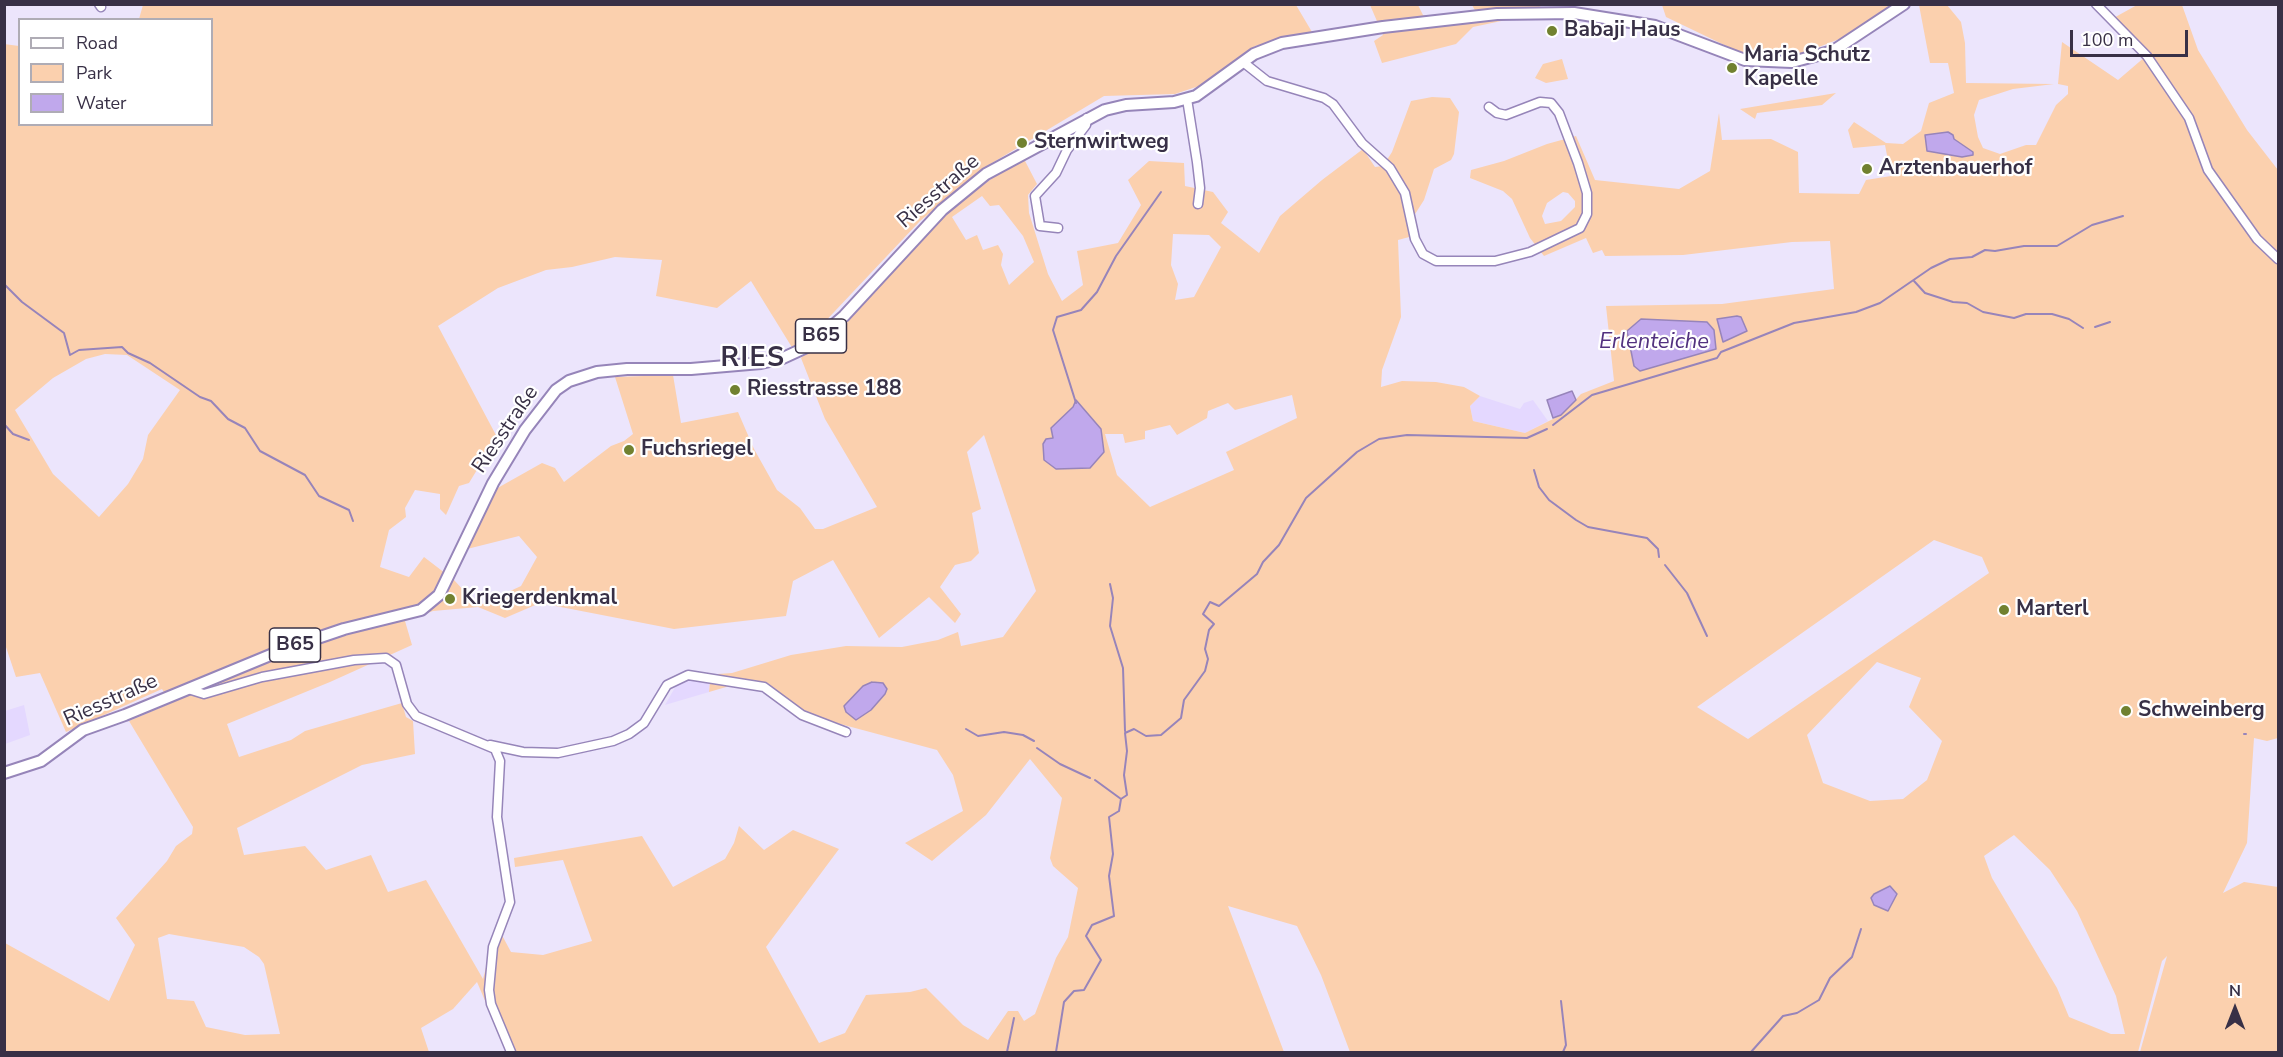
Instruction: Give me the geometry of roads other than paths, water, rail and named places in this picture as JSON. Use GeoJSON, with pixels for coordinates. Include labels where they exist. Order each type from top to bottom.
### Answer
{"type":"FeatureCollection","features":[{"type":"Feature","properties":{"kind":"main road","name":"Riesstraße"},"geometry":{"type":"LineString","coordinates":[[4,773],[41,761],[83,730],[319,636],[421,610],[439,596],[493,483],[525,430],[556,390],[569,381],[597,372],[761,363],[783,358],[809,346],[844,316],[942,210],[986,174],[1087,118],[1115,107],[1187,99],[1210,88],[1264,49],[1295,40],[1383,27],[1536,12],[1575,13],[1634,21],[1670,30],[1733,57],[1756,61],[1792,62],[1833,51],[1904,4]]}},
{"type":"Feature","properties":{"kind":"street"},"geometry":{"type":"LineString","coordinates":[[2096,4],[2146,56],[2183,108],[2208,170],[2257,239],[2278,259]]}},
{"type":"Feature","properties":{"kind":"street"},"geometry":{"type":"LineString","coordinates":[[1243,62],[1268,81],[1324,98],[1333,104],[1362,143],[1390,168],[1405,193],[1416,239],[1423,254],[1436,261],[1495,261],[1530,252],[1580,228],[1587,214],[1587,193],[1578,163],[1559,113],[1551,103],[1540,102],[1506,115],[1497,113],[1490,107]]}},
{"type":"Feature","properties":{"kind":"street"},"geometry":{"type":"LineString","coordinates":[[1187,99],[1200,188],[1198,204]]}},
{"type":"Feature","properties":{"kind":"street"},"geometry":{"type":"LineString","coordinates":[[1058,228],[1040,226],[1035,196],[1056,173],[1067,150],[1086,125],[1087,118]]}},
{"type":"Feature","properties":{"kind":"street"},"geometry":{"type":"LineString","coordinates":[[188,689],[204,694],[261,677],[354,660],[386,658],[396,665],[407,704],[416,716],[490,745],[523,752]]}},
{"type":"Feature","properties":{"kind":"street"},"geometry":{"type":"LineString","coordinates":[[500,767],[513,754],[577,750],[629,734],[644,723],[668,685],[688,675],[764,687],[802,715],[846,732]]}},
{"type":"Feature","properties":{"kind":"street"},"geometry":{"type":"LineString","coordinates":[[490,745],[498,754],[500,767],[497,817],[510,902],[493,947],[489,990],[491,1004],[511,1053]]}},
{"type":"Feature","properties":{"kind":"water"},"geometry":{"type":"Polygon","coordinates":[[[1948,132],[1973,152],[1973,155],[1962,157],[1927,151],[1925,135],[1948,132]]]}},
{"type":"Feature","properties":{"kind":"water"},"geometry":{"type":"Polygon","coordinates":[[[1741,317],[1747,331],[1723,342],[1717,319],[1741,317]]]}},
{"type":"Feature","properties":{"kind":"water","name":"Erlenteiche"},"geometry":{"type":"Polygon","coordinates":[[[1641,319],[1707,322],[1714,330],[1716,349],[1640,371],[1634,366],[1627,331],[1641,319]]]}},
{"type":"Feature","properties":{"kind":"water"},"geometry":{"type":"Polygon","coordinates":[[[1572,391],[1576,400],[1561,415],[1553,418],[1547,400],[1572,391]]]}},
{"type":"Feature","properties":{"kind":"water"},"geometry":{"type":"Polygon","coordinates":[[[1076,400],[1101,429],[1104,452],[1090,468],[1056,469],[1044,460],[1043,444],[1046,439],[1053,438],[1051,428],[1073,407],[1076,400]]]}},
{"type":"Feature","properties":{"kind":"water"},"geometry":{"type":"Polygon","coordinates":[[[872,682],[883,683],[887,689],[885,694],[871,710],[856,720],[846,712],[844,706],[863,686],[872,682]]]}},
{"type":"Feature","properties":{"kind":"water"},"geometry":{"type":"Polygon","coordinates":[[[1890,886],[1897,894],[1888,911],[1874,905],[1871,898],[1890,886]]]}},
{"type":"Feature","properties":{"kind":"waterway"},"geometry":{"type":"LineString","coordinates":[[1076,403],[1053,330],[1057,317],[1081,310],[1097,292],[1116,256],[1161,192]]}},
{"type":"Feature","properties":{"kind":"waterway"},"geometry":{"type":"LineString","coordinates":[[1553,425],[1592,395],[1717,358],[1721,352],[1794,323],[1856,312],[1880,303],[1931,268],[1950,259],[1972,257],[1985,250],[1995,251],[2024,246],[2057,246],[2092,225],[2123,216]]}},
{"type":"Feature","properties":{"kind":"waterway"},"geometry":{"type":"LineString","coordinates":[[1914,281],[1925,293],[1953,302],[1967,303],[1983,312],[2014,318],[2026,314],[2052,314],[2069,319],[2083,328]]}},
{"type":"Feature","properties":{"kind":"waterway"},"geometry":{"type":"LineString","coordinates":[[4,284],[22,302],[64,333],[70,355],[79,350],[122,347],[128,353],[150,363],[200,397],[211,401],[228,419],[245,428],[260,451],[305,475],[319,496],[349,510],[353,521]]}},
{"type":"Feature","properties":{"kind":"waterway"},"geometry":{"type":"LineString","coordinates":[[2095,327],[2110,322]]}},
{"type":"Feature","properties":{"kind":"waterway"},"geometry":{"type":"LineString","coordinates":[[4,424],[13,434],[29,440]]}},
{"type":"Feature","properties":{"kind":"waterway"},"geometry":{"type":"LineString","coordinates":[[1056,1052],[1064,1002],[1074,991],[1084,990],[1101,960],[1086,936],[1092,925],[1114,916],[1109,876],[1113,854],[1109,817],[1119,811],[1121,799],[1127,795],[1124,775],[1127,751],[1125,733],[1134,729],[1146,736],[1161,735],[1181,718],[1184,700],[1205,671],[1208,659],[1205,649],[1209,630],[1214,624],[1203,614],[1210,602],[1219,606],[1257,574],[1263,562],[1279,545],[1306,498],[1357,452],[1379,439],[1407,435],[1527,438],[1547,429]]}},
{"type":"Feature","properties":{"kind":"waterway"},"geometry":{"type":"LineString","coordinates":[[1534,470],[1539,487],[1549,500],[1576,520],[1588,527],[1647,538],[1658,549],[1659,557]]}},
{"type":"Feature","properties":{"kind":"waterway"},"geometry":{"type":"LineString","coordinates":[[1665,565],[1687,593],[1707,636]]}},
{"type":"Feature","properties":{"kind":"waterway"},"geometry":{"type":"LineString","coordinates":[[1110,584],[1113,598],[1110,626],[1123,668],[1125,731]]}},
{"type":"Feature","properties":{"kind":"waterway"},"geometry":{"type":"LineString","coordinates":[[966,729],[978,736],[1004,732],[1023,735],[1034,741]]}},
{"type":"Feature","properties":{"kind":"waterway"},"geometry":{"type":"LineString","coordinates":[[1037,748],[1060,764],[1090,778]]}},
{"type":"Feature","properties":{"kind":"waterway"},"geometry":{"type":"LineString","coordinates":[[1095,780],[1121,799]]}},
{"type":"Feature","properties":{"kind":"waterway"},"geometry":{"type":"LineString","coordinates":[[1751,1052],[1783,1016],[1797,1013],[1819,1000],[1830,978],[1852,957],[1861,929]]}},
{"type":"Feature","properties":{"kind":"waterway"},"geometry":{"type":"LineString","coordinates":[[1561,1001],[1566,1045],[1563,1052]]}},
{"type":"Feature","properties":{"kind":"waterway"},"geometry":{"type":"LineString","coordinates":[[1007,1052],[1014,1018]]}},
{"type":"Feature","properties":{"kind":"place","name":"Babaji Haus"},"geometry":{"type":"Point","coordinates":[1552,31]}},
{"type":"Feature","properties":{"kind":"place","name":"Maria Schutz Kapelle"},"geometry":{"type":"Point","coordinates":[1732,68]}},
{"type":"Feature","properties":{"kind":"place","name":"Sternwirtweg"},"geometry":{"type":"Point","coordinates":[1022,143]}},
{"type":"Feature","properties":{"kind":"place","name":"Arztenbauerhof"},"geometry":{"type":"Point","coordinates":[1867,169]}},
{"type":"Feature","properties":{"kind":"place","name":"Riesstrasse 188"},"geometry":{"type":"Point","coordinates":[735,390]}},
{"type":"Feature","properties":{"kind":"place","name":"Fuchsriegel"},"geometry":{"type":"Point","coordinates":[629,450]}},
{"type":"Feature","properties":{"kind":"place","name":"Kriegerdenkmal"},"geometry":{"type":"Point","coordinates":[450,599]}},
{"type":"Feature","properties":{"kind":"place","name":"Marterl"},"geometry":{"type":"Point","coordinates":[2004,610]}},
{"type":"Feature","properties":{"kind":"place","name":"Schweinberg"},"geometry":{"type":"Point","coordinates":[2126,711]}},
{"type":"Feature","properties":{"kind":"district","name":"RIES"},"geometry":{"type":"Point","coordinates":[753,359]}}]}
